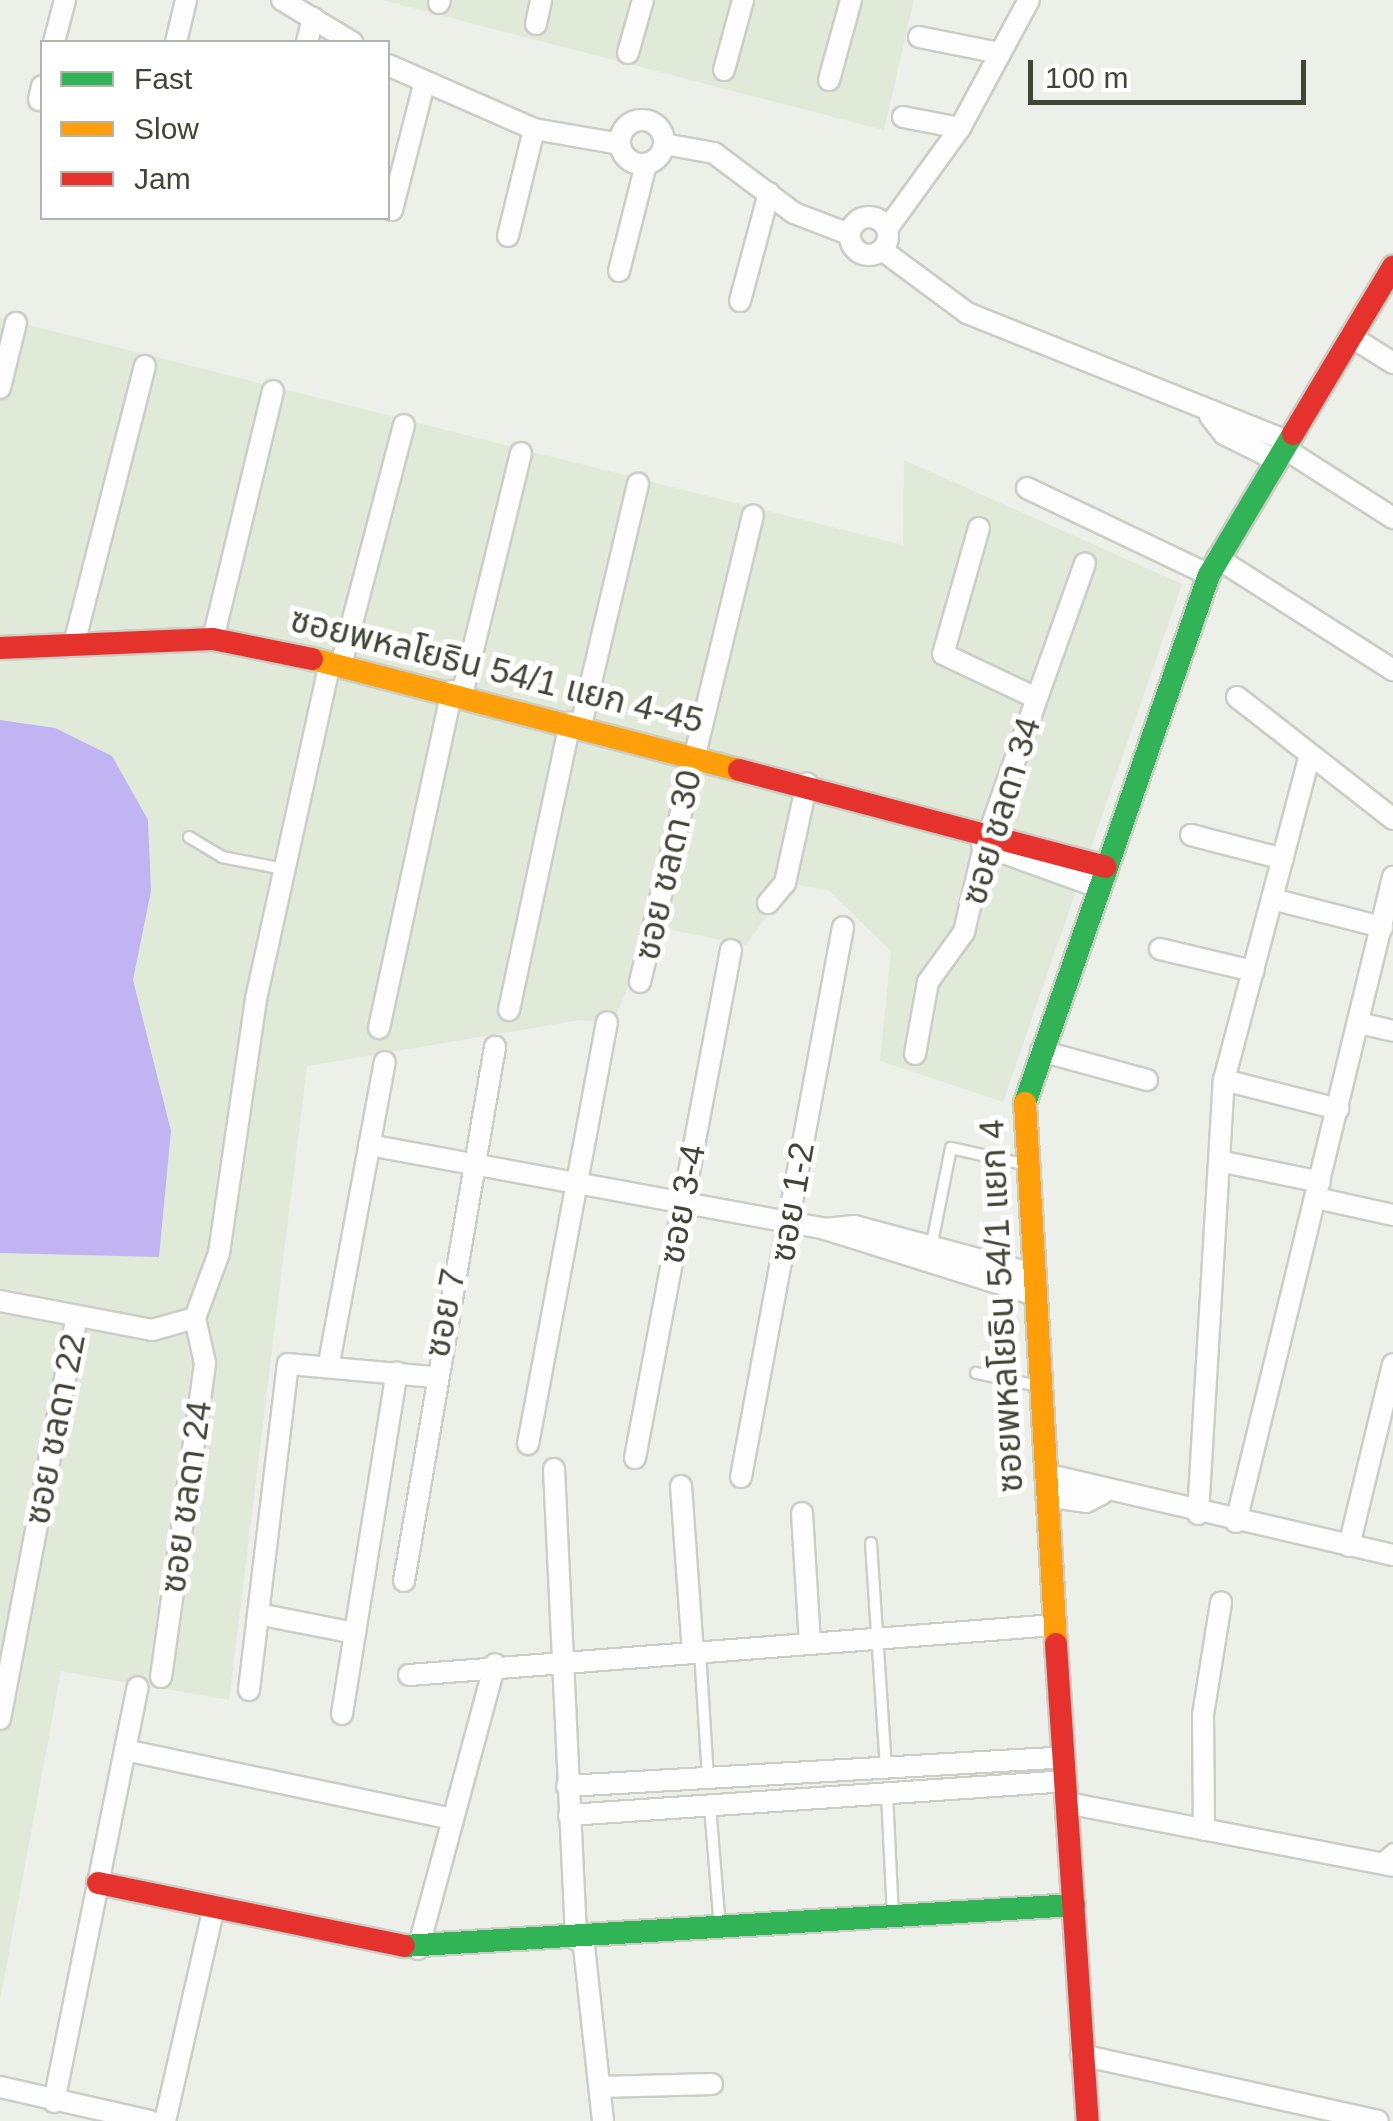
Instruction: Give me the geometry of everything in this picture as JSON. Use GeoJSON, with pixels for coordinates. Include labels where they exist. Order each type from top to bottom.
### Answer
{"type":"FeatureCollection","features":[{"type":"Feature","properties":{"kind":"street"},"geometry":{"type":"LineString","coordinates":[[55,40],[65,0]]}},
{"type":"Feature","properties":{"kind":"street"},"geometry":{"type":"LineString","coordinates":[[176,40],[186,0]]}},
{"type":"Feature","properties":{"kind":"street"},"geometry":{"type":"LineString","coordinates":[[282,0],[349,40]]}},
{"type":"Feature","properties":{"kind":"street"},"geometry":{"type":"LineString","coordinates":[[536,24],[541,0]]}},
{"type":"Feature","properties":{"kind":"street"},"geometry":{"type":"LineString","coordinates":[[628,53],[643,0]]}},
{"type":"Feature","properties":{"kind":"street"},"geometry":{"type":"LineString","coordinates":[[724,70],[743,0]]}},
{"type":"Feature","properties":{"kind":"street"},"geometry":{"type":"LineString","coordinates":[[829,80],[851,0]]}},
{"type":"Feature","properties":{"kind":"street"},"geometry":{"type":"LineString","coordinates":[[882,250],[887,229],[960,128],[1029,0]]}},
{"type":"Feature","properties":{"kind":"street"},"geometry":{"type":"LineString","coordinates":[[308,40],[313,18]]}},
{"type":"Feature","properties":{"kind":"street"},"geometry":{"type":"LineString","coordinates":[[920,36],[999,53]]}},
{"type":"Feature","properties":{"kind":"street"},"geometry":{"type":"LineString","coordinates":[[390,67],[423,88],[534,129],[620,144],[646,164]]}},
{"type":"Feature","properties":{"kind":"street"},"geometry":{"type":"LineString","coordinates":[[392,210],[423,88]]}},
{"type":"Feature","properties":{"kind":"street"},"geometry":{"type":"LineString","coordinates":[[902,116],[960,128]]}},
{"type":"Feature","properties":{"kind":"street"},"geometry":{"type":"LineString","coordinates":[[620,144],[625,127],[642,119],[658,127],[664,144]]}},
{"type":"Feature","properties":{"kind":"street"},"geometry":{"type":"LineString","coordinates":[[508,236],[534,129]]}},
{"type":"Feature","properties":{"kind":"street"},"geometry":{"type":"LineString","coordinates":[[619,270],[646,164],[664,144]]}},
{"type":"Feature","properties":{"kind":"street"},"geometry":{"type":"LineString","coordinates":[[664,144],[714,153],[812,223],[849,234],[857,252],[882,250],[967,312],[1210,416],[1224,434],[1280,448],[1393,518]]}},
{"type":"Feature","properties":{"kind":"street"},"geometry":{"type":"LineString","coordinates":[[740,301],[770,193]]}},
{"type":"Feature","properties":{"kind":"street"},"geometry":{"type":"LineString","coordinates":[[849,234],[866,217],[887,229]]}},
{"type":"Feature","properties":{"kind":"street","name":"ซอยพหลโยธิน 54/1 แยก 4"},"geometry":{"type":"LineString","coordinates":[[1088,2121],[1022,1115],[1101,877],[1213,567],[1280,448],[1393,267]]}},
{"type":"Feature","properties":{"kind":"street"},"geometry":{"type":"LineString","coordinates":[[0,388],[16,323]]}},
{"type":"Feature","properties":{"kind":"street"},"geometry":{"type":"LineString","coordinates":[[1350,336],[1393,363]]}},
{"type":"Feature","properties":{"kind":"street"},"geometry":{"type":"LineString","coordinates":[[74,644],[144,366]]}},
{"type":"Feature","properties":{"kind":"street"},"geometry":{"type":"LineString","coordinates":[[213,639],[272,391]]}},
{"type":"Feature","properties":{"kind":"street"},"geometry":{"type":"LineString","coordinates":[[0,1301],[152,1330],[195,1318],[219,1253],[285,869],[336,664],[404,424]]}},
{"type":"Feature","properties":{"kind":"street"},"geometry":{"type":"LineString","coordinates":[[380,1028],[457,693],[520,453]]}},
{"type":"Feature","properties":{"kind":"street"},"geometry":{"type":"LineString","coordinates":[[510,1010],[575,724],[638,484]]}},
{"type":"Feature","properties":{"kind":"street"},"geometry":{"type":"LineString","coordinates":[[1028,488],[1213,567],[1393,670]]}},
{"type":"Feature","properties":{"kind":"street","name":"ซอย ชลดา 30"},"geometry":{"type":"LineString","coordinates":[[640,982],[753,516]]}},
{"type":"Feature","properties":{"kind":"street"},"geometry":{"type":"LineString","coordinates":[[979,528],[943,654],[1036,698]]}},
{"type":"Feature","properties":{"kind":"street","name":"ซอย ชลดา 34"},"geometry":{"type":"LineString","coordinates":[[915,1054],[928,982],[964,932],[981,837],[1085,563]]}},
{"type":"Feature","properties":{"kind":"street","name":"ซอยพหลโยธิน 54/1 แยก 4-45"},"geometry":{"type":"LineString","coordinates":[[0,648],[213,639],[336,664],[694,752],[981,837],[1101,877]]}},
{"type":"Feature","properties":{"kind":"street"},"geometry":{"type":"LineString","coordinates":[[1237,698],[1309,759],[1393,819]]}},
{"type":"Feature","properties":{"kind":"street"},"geometry":{"type":"LineString","coordinates":[[1198,1514],[1224,1080],[1309,759]]}},
{"type":"Feature","properties":{"kind":"street"},"geometry":{"type":"LineString","coordinates":[[768,903],[785,883],[807,784]]}},
{"type":"Feature","properties":{"kind":"street"},"geometry":{"type":"LineString","coordinates":[[1192,835],[1283,858]]}},
{"type":"Feature","properties":{"kind":"street"},"geometry":{"type":"LineString","coordinates":[[1236,1522],[1393,877]]}},
{"type":"Feature","properties":{"kind":"street"},"geometry":{"type":"LineString","coordinates":[[1272,899],[1382,927]]}},
{"type":"Feature","properties":{"kind":"street","name":"ซอย 1-2"},"geometry":{"type":"LineString","coordinates":[[742,1477],[843,927]]}},
{"type":"Feature","properties":{"kind":"street"},"geometry":{"type":"LineString","coordinates":[[1160,949],[1253,971]]}},
{"type":"Feature","properties":{"kind":"street","name":"ซอย 3-4"},"geometry":{"type":"LineString","coordinates":[[635,1458],[730,950]]}},
{"type":"Feature","properties":{"kind":"street"},"geometry":{"type":"LineString","coordinates":[[528,1444],[607,1022]]}},
{"type":"Feature","properties":{"kind":"street"},"geometry":{"type":"LineString","coordinates":[[1358,1023],[1393,1031]]}},
{"type":"Feature","properties":{"kind":"street","name":"ซอย 7"},"geometry":{"type":"LineString","coordinates":[[404,1581],[433,1378],[495,1047]]}},
{"type":"Feature","properties":{"kind":"street"},"geometry":{"type":"LineString","coordinates":[[1041,1051],[1146,1080]]}},
{"type":"Feature","properties":{"kind":"street"},"geometry":{"type":"LineString","coordinates":[[329,1363],[385,1062]]}},
{"type":"Feature","properties":{"kind":"street"},"geometry":{"type":"LineString","coordinates":[[1224,1080],[1338,1109]]}},
{"type":"Feature","properties":{"kind":"street"},"geometry":{"type":"LineString","coordinates":[[370,1145],[825,1229],[932,1242],[1032,1284]]}},
{"type":"Feature","properties":{"kind":"street"},"geometry":{"type":"LineString","coordinates":[[1219,1161],[1393,1215]]}},
{"type":"Feature","properties":{"kind":"street"},"geometry":{"type":"LineString","coordinates":[[825,1229],[1032,1284]]}},
{"type":"Feature","properties":{"kind":"street","name":"ซอย ชลดา 22"},"geometry":{"type":"LineString","coordinates":[[0,1718],[77,1316]]}},
{"type":"Feature","properties":{"kind":"street","name":"ซอย ชลดา 24"},"geometry":{"type":"LineString","coordinates":[[160,1677],[205,1363],[195,1318]]}},
{"type":"Feature","properties":{"kind":"street"},"geometry":{"type":"LineString","coordinates":[[249,1690],[288,1364],[329,1363],[433,1378]]}},
{"type":"Feature","properties":{"kind":"street"},"geometry":{"type":"LineString","coordinates":[[1348,1546],[1393,1364]]}},
{"type":"Feature","properties":{"kind":"street"},"geometry":{"type":"LineString","coordinates":[[342,1714],[396,1372]]}},
{"type":"Feature","properties":{"kind":"street"},"geometry":{"type":"LineString","coordinates":[[554,1468],[559,1660],[569,1815],[603,2121]]}},
{"type":"Feature","properties":{"kind":"street"},"geometry":{"type":"LineString","coordinates":[[1046,1485],[1086,1502],[1102,1494],[1393,1555]]}},
{"type":"Feature","properties":{"kind":"street"},"geometry":{"type":"LineString","coordinates":[[682,1486],[696,1651]]}},
{"type":"Feature","properties":{"kind":"street"},"geometry":{"type":"LineString","coordinates":[[802,1513],[810,1644]]}},
{"type":"Feature","properties":{"kind":"street"},"geometry":{"type":"LineString","coordinates":[[1204,1830],[1203,1714],[1221,1602]]}},
{"type":"Feature","properties":{"kind":"street"},"geometry":{"type":"LineString","coordinates":[[258,1614],[355,1632]]}},
{"type":"Feature","properties":{"kind":"street"},"geometry":{"type":"LineString","coordinates":[[409,1675],[495,1664],[1055,1625]]}},
{"type":"Feature","properties":{"kind":"street"},"geometry":{"type":"LineString","coordinates":[[418,1949],[495,1664]]}},
{"type":"Feature","properties":{"kind":"street"},"geometry":{"type":"LineString","coordinates":[[54,2102],[138,1688]]}},
{"type":"Feature","properties":{"kind":"street"},"geometry":{"type":"LineString","coordinates":[[126,1750],[454,1819]]}},
{"type":"Feature","properties":{"kind":"street"},"geometry":{"type":"LineString","coordinates":[[567,1786],[1064,1757]]}},
{"type":"Feature","properties":{"kind":"street"},"geometry":{"type":"LineString","coordinates":[[1008,1760],[1010,1785]]}},
{"type":"Feature","properties":{"kind":"street"},"geometry":{"type":"LineString","coordinates":[[806,1772],[808,1799]]}},
{"type":"Feature","properties":{"kind":"street"},"geometry":{"type":"LineString","coordinates":[[569,1815],[1010,1785],[1066,1792],[1204,1830],[1384,1865]]}},
{"type":"Feature","properties":{"kind":"street"},"geometry":{"type":"LineString","coordinates":[[98,1883],[418,1949],[1074,1906]]}},
{"type":"Feature","properties":{"kind":"street"},"geometry":{"type":"LineString","coordinates":[[164,2121],[214,1907]]}},
{"type":"Feature","properties":{"kind":"street"},"geometry":{"type":"LineString","coordinates":[[1081,2056],[1306,2113],[1378,2121]]}},
{"type":"Feature","properties":{"kind":"street"},"geometry":{"type":"LineString","coordinates":[[602,2087],[712,2084]]}},
{"type":"Feature","properties":{"kind":"street"},"geometry":{"type":"LineString","coordinates":[[0,2087],[150,2121]]}},
{"type":"Feature","properties":{"kind":"lane"},"geometry":{"type":"LineString","coordinates":[[189,836],[222,857],[285,869]]}},
{"type":"Feature","properties":{"kind":"lane"},"geometry":{"type":"LineString","coordinates":[[932,1242],[951,1148],[1024,1164]]}},
{"type":"Feature","properties":{"kind":"lane"},"geometry":{"type":"LineString","coordinates":[[976,1373],[1039,1386]]}},
{"type":"Feature","properties":{"kind":"lane"},"geometry":{"type":"LineString","coordinates":[[871,1543],[886,1768]]}},
{"type":"Feature","properties":{"kind":"lane"},"geometry":{"type":"LineString","coordinates":[[696,1651],[708,1778]]}},
{"type":"Feature","properties":{"kind":"lane"},"geometry":{"type":"LineString","coordinates":[[887,1794],[893,1918]]}},
{"type":"Feature","properties":{"kind":"lane"},"geometry":{"type":"LineString","coordinates":[[710,1805],[720,1929]]}},
{"type":"Feature","properties":{"kind":"lane"},"geometry":{"type":"LineString","coordinates":[[1384,1865],[1393,1850]]}},
{"type":"Feature","properties":{"kind":"shaded area"},"geometry":{"type":"Polygon","coordinates":[[[382,0],[914,0],[884,130],[382,0]]]}},
{"type":"Feature","properties":{"kind":"shaded area"},"geometry":{"type":"Polygon","coordinates":[[[0,318],[903,545],[904,460],[1182,584],[1003,1102],[880,1061],[891,951],[829,891],[791,883],[746,945],[653,926],[613,1023],[580,1020],[307,1066],[229,1700],[61,1671],[0,2000],[0,318]]]}},
{"type":"Feature","properties":{"kind":"shaded area"},"geometry":{"type":"Polygon","coordinates":[[[0,720],[55,728],[112,756],[148,820],[151,891],[133,980],[171,1131],[159,1257],[0,1253],[0,720]]]}},
{"type":"Feature","properties":{"kind":"traffic: fast"},"geometry":{"type":"LineString","coordinates":[[1025,1103],[1209,575],[1293,434]]}},
{"type":"Feature","properties":{"kind":"traffic: fast"},"geometry":{"type":"LineString","coordinates":[[404,1946],[1074,1905]]}},
{"type":"Feature","properties":{"kind":"traffic: slow"},"geometry":{"type":"LineString","coordinates":[[312,659],[739,770]]}},
{"type":"Feature","properties":{"kind":"traffic: slow"},"geometry":{"type":"LineString","coordinates":[[1025,1103],[1056,1644]]}},
{"type":"Feature","properties":{"kind":"traffic: jam"},"geometry":{"type":"LineString","coordinates":[[1293,434],[1393,267]]}},
{"type":"Feature","properties":{"kind":"traffic: jam"},"geometry":{"type":"LineString","coordinates":[[0,648],[213,639],[312,659]]}},
{"type":"Feature","properties":{"kind":"traffic: jam"},"geometry":{"type":"LineString","coordinates":[[739,770],[1105,867]]}},
{"type":"Feature","properties":{"kind":"traffic: jam"},"geometry":{"type":"LineString","coordinates":[[1056,1644],[1088,2121]]}},
{"type":"Feature","properties":{"kind":"traffic: jam"},"geometry":{"type":"LineString","coordinates":[[98,1883],[404,1946]]}}]}
